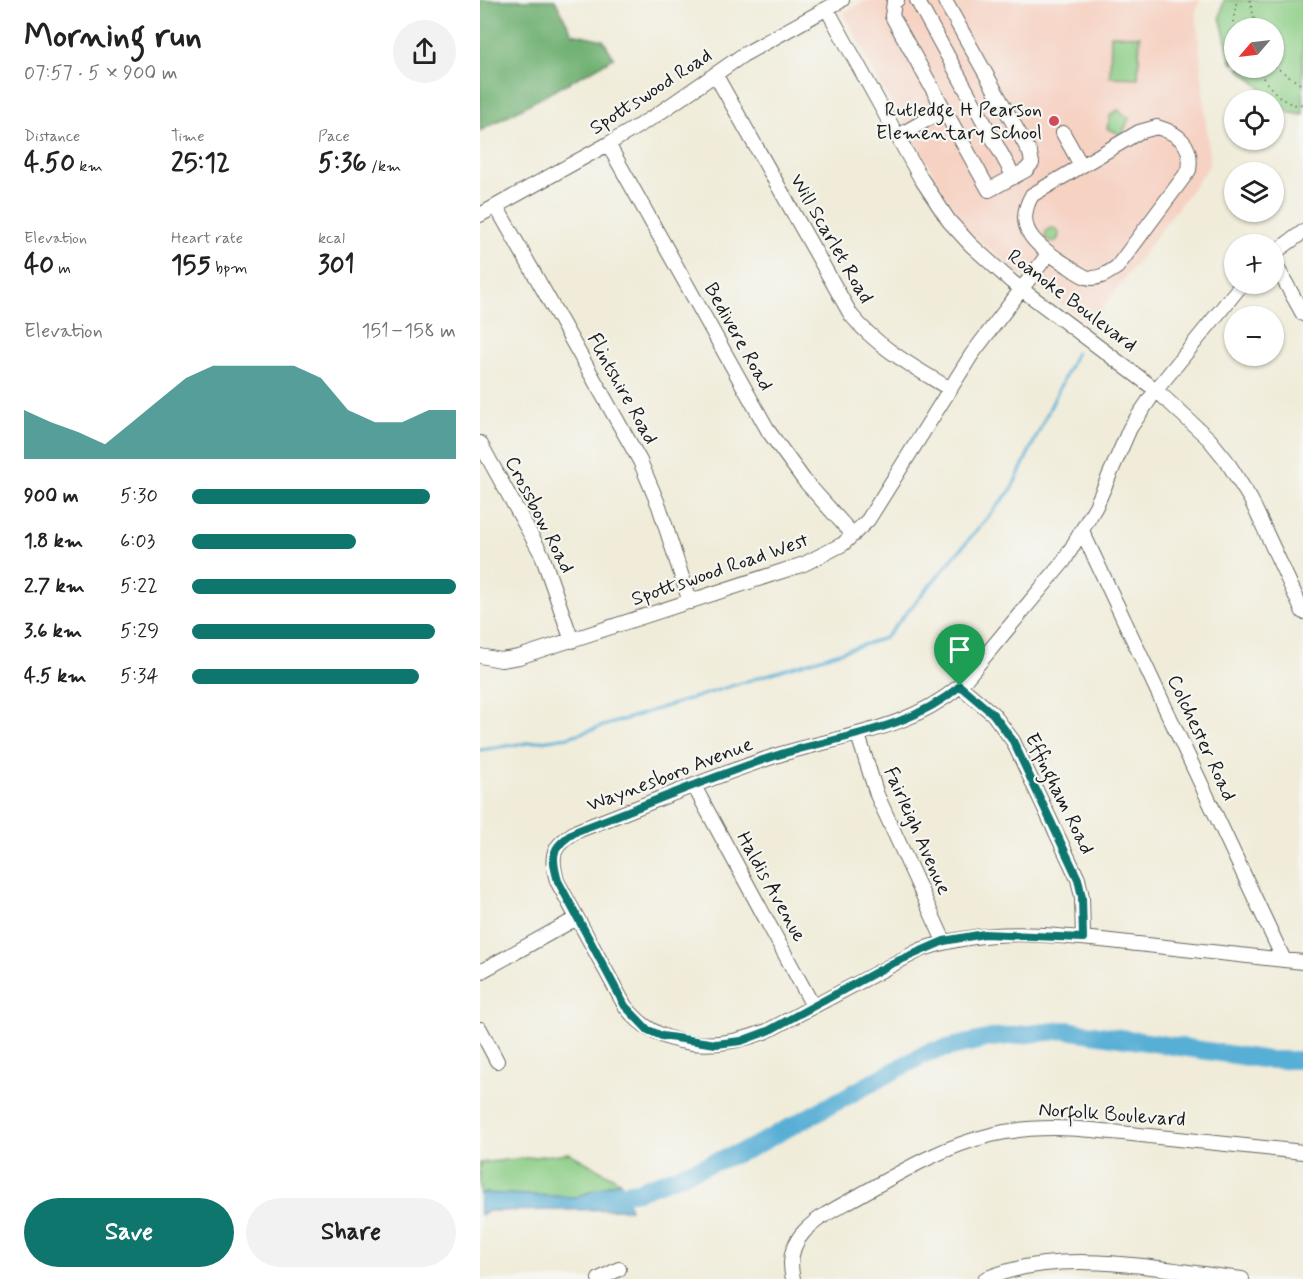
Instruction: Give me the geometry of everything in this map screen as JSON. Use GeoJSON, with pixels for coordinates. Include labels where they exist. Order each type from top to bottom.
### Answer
{"type":"FeatureCollection","features":[{"type":"Feature","properties":{"kind":"street","name":"Spottswood Road"},"geometry":{"type":"LineString","coordinates":[[480,215],[608,144],[655,116],[743,55],[842,0]]}},
{"type":"Feature","properties":{"kind":"street"},"geometry":{"type":"LineString","coordinates":[[897,0],[894,2],[892,16],[989,190],[1014,177],[1026,170],[1032,163],[1030,153],[945,0],[920,6],[1014,177]]}},
{"type":"Feature","properties":{"kind":"street","name":"Roanoke Boulevard"},"geometry":{"type":"LineString","coordinates":[[827,9],[897,136],[949,221],[976,250],[1022,289],[1156,390],[1194,423],[1226,460],[1251,501],[1303,612]]}},
{"type":"Feature","properties":{"kind":"street","name":"Will Scarlet Road"},"geometry":{"type":"LineString","coordinates":[[715,74],[851,315],[873,340],[950,389]]}},
{"type":"Feature","properties":{"kind":"street"},"geometry":{"type":"LineString","coordinates":[[897,136],[944,110]]}},
{"type":"Feature","properties":{"kind":"street"},"geometry":{"type":"LineString","coordinates":[[1157,127],[1172,132],[1185,141],[1191,157],[1190,170],[1117,267],[1102,276],[1087,278],[1049,253],[1030,236],[1024,220],[1026,205],[1032,195],[1139,132],[1157,127]]}},
{"type":"Feature","properties":{"kind":"street"},"geometry":{"type":"LineString","coordinates":[[1063,133],[1080,165]]}},
{"type":"Feature","properties":{"kind":"street","name":"Bedivere Road"},"geometry":{"type":"LineString","coordinates":[[608,144],[769,432],[798,472],[853,535]]}},
{"type":"Feature","properties":{"kind":"street","name":"Flintshire Road"},"geometry":{"type":"LineString","coordinates":[[496,206],[643,468],[659,506],[690,602]]}},
{"type":"Feature","properties":{"kind":"street"},"geometry":{"type":"LineString","coordinates":[[1284,246],[1303,232]]}},
{"type":"Feature","properties":{"kind":"street","name":"Spottswood Road West"},"geometry":{"type":"LineString","coordinates":[[480,656],[501,660],[519,657],[804,564],[831,552],[853,535],[868,519],[972,354],[1049,253]]}},
{"type":"Feature","properties":{"kind":"street"},"geometry":{"type":"LineString","coordinates":[[1284,279],[1303,314]]}},
{"type":"Feature","properties":{"kind":"street","name":"Waynesboro Avenue"},"geometry":{"type":"LineString","coordinates":[[577,918],[558,881],[553,864],[554,852],[561,841],[577,831],[779,755],[858,735],[920,714],[940,703],[960,686],[1064,561],[1083,533],[1119,448],[1156,390],[1234,294]]}},
{"type":"Feature","properties":{"kind":"street","name":"Crossbow Road"},"geometry":{"type":"LineString","coordinates":[[480,443],[542,555],[572,641]]}},
{"type":"Feature","properties":{"kind":"street","name":"Colchester Road"},"geometry":{"type":"LineString","coordinates":[[1083,533],[1284,960]]}},
{"type":"Feature","properties":{"kind":"street","name":"Effingham Road"},"geometry":{"type":"LineString","coordinates":[[960,686],[993,714],[1013,741],[1078,879],[1082,897],[1083,938]]}},
{"type":"Feature","properties":{"kind":"street","name":"Fairleigh Avenue"},"geometry":{"type":"LineString","coordinates":[[858,735],[877,795],[944,941]]}},
{"type":"Feature","properties":{"kind":"street","name":"Haldis Avenue"},"geometry":{"type":"LineString","coordinates":[[694,786],[813,1006]]}},
{"type":"Feature","properties":{"kind":"street"},"geometry":{"type":"LineString","coordinates":[[480,972],[577,918],[625,1006],[648,1030],[662,1036],[690,1042],[716,1044],[741,1041],[768,1031],[891,964],[944,941],[984,934],[1083,938],[1303,962]]}},
{"type":"Feature","properties":{"kind":"street"},"geometry":{"type":"LineString","coordinates":[[480,1029],[497,1061]]}},
{"type":"Feature","properties":{"kind":"street","name":"Norfolk Boulevard"},"geometry":{"type":"LineString","coordinates":[[792,1274],[795,1241],[814,1220],[930,1157],[990,1135],[1014,1130],[1064,1127],[1303,1152]]}},
{"type":"Feature","properties":{"kind":"street"},"geometry":{"type":"LineString","coordinates":[[988,1278],[1028,1266],[1062,1262],[1095,1262],[1157,1274],[1242,1279]]}},
{"type":"Feature","properties":{"kind":"street"},"geometry":{"type":"LineString","coordinates":[[599,1279],[619,1269]]}},
{"type":"Feature","properties":{"kind":"path"},"geometry":{"type":"LineString","coordinates":[[1234,18],[1237,0]]}},
{"type":"Feature","properties":{"kind":"path"},"geometry":{"type":"LineString","coordinates":[[1250,0],[1254,18]]}},
{"type":"Feature","properties":{"kind":"path"},"geometry":{"type":"LineString","coordinates":[[1284,73],[1303,86]]}},
{"type":"Feature","properties":{"kind":"path"},"geometry":{"type":"LineString","coordinates":[[1264,78],[1281,98],[1291,104],[1303,104]]}},
{"type":"Feature","properties":{"kind":"shaded area","name":"Rutledge H Pearson Elementary School"},"geometry":{"type":"Polygon","coordinates":[[[868,0],[1200,0],[1196,11],[1210,165],[1090,325],[967,231],[877,77],[844,13],[868,0]]]}},
{"type":"Feature","properties":{"kind":"green space"},"geometry":{"type":"Polygon","coordinates":[[[480,0],[555,0],[572,33],[603,40],[614,58],[480,131],[480,0]]]}},
{"type":"Feature","properties":{"kind":"green space"},"geometry":{"type":"Polygon","coordinates":[[[1224,0],[1303,0],[1303,115],[1290,113],[1284,108],[1284,90],[1263,90],[1250,78],[1284,78],[1284,18],[1224,18],[1224,33],[1220,17],[1224,0]]]}},
{"type":"Feature","properties":{"kind":"green space"},"geometry":{"type":"Polygon","coordinates":[[[1111,35],[1140,36],[1138,78],[1110,77],[1111,35]]]}},
{"type":"Feature","properties":{"kind":"green space"},"geometry":{"type":"Polygon","coordinates":[[[1118,110],[1129,118],[1122,135],[1107,128],[1111,114],[1118,110]]]}},
{"type":"Feature","properties":{"kind":"green space"},"geometry":{"type":"Polygon","coordinates":[[[1052,228],[1057,230],[1059,235],[1057,240],[1052,242],[1047,240],[1045,235],[1047,230],[1052,228]]]}},
{"type":"Feature","properties":{"kind":"green space"},"geometry":{"type":"Polygon","coordinates":[[[569,1153],[620,1181],[576,1197],[480,1193],[480,1163],[569,1153]]]}},
{"type":"Feature","properties":{"kind":"water"},"geometry":{"type":"Polygon","coordinates":[[[620,1181],[630,1209],[489,1211],[480,1215],[480,1193],[576,1197],[620,1181]]]}},
{"type":"Feature","properties":{"kind":"waterway"},"geometry":{"type":"LineString","coordinates":[[480,750],[568,737],[885,638],[1011,490],[1076,353]]}},
{"type":"Feature","properties":{"kind":"waterway"},"geometry":{"type":"LineString","coordinates":[[600,1197],[638,1191],[749,1149],[929,1052],[991,1038],[1066,1030],[1268,1060],[1303,1060]]}},
{"type":"Feature","properties":{"kind":"place","name":"Rutledge H Pearson Elementary School"},"geometry":{"type":"Point","coordinates":[1054,121]}},
{"type":"Feature","properties":{"kind":"route"},"geometry":{"type":"LineString","coordinates":[[960,686],[993,714],[1013,741],[1078,879],[1082,897],[1083,938],[1023,933],[984,934],[944,941],[891,964],[768,1031],[741,1041],[716,1044],[690,1042],[662,1036],[648,1030],[636,1019],[625,1006],[558,881],[553,864],[554,852],[561,841],[577,831],[779,755],[858,735],[920,714],[940,703],[960,686]]}}]}
